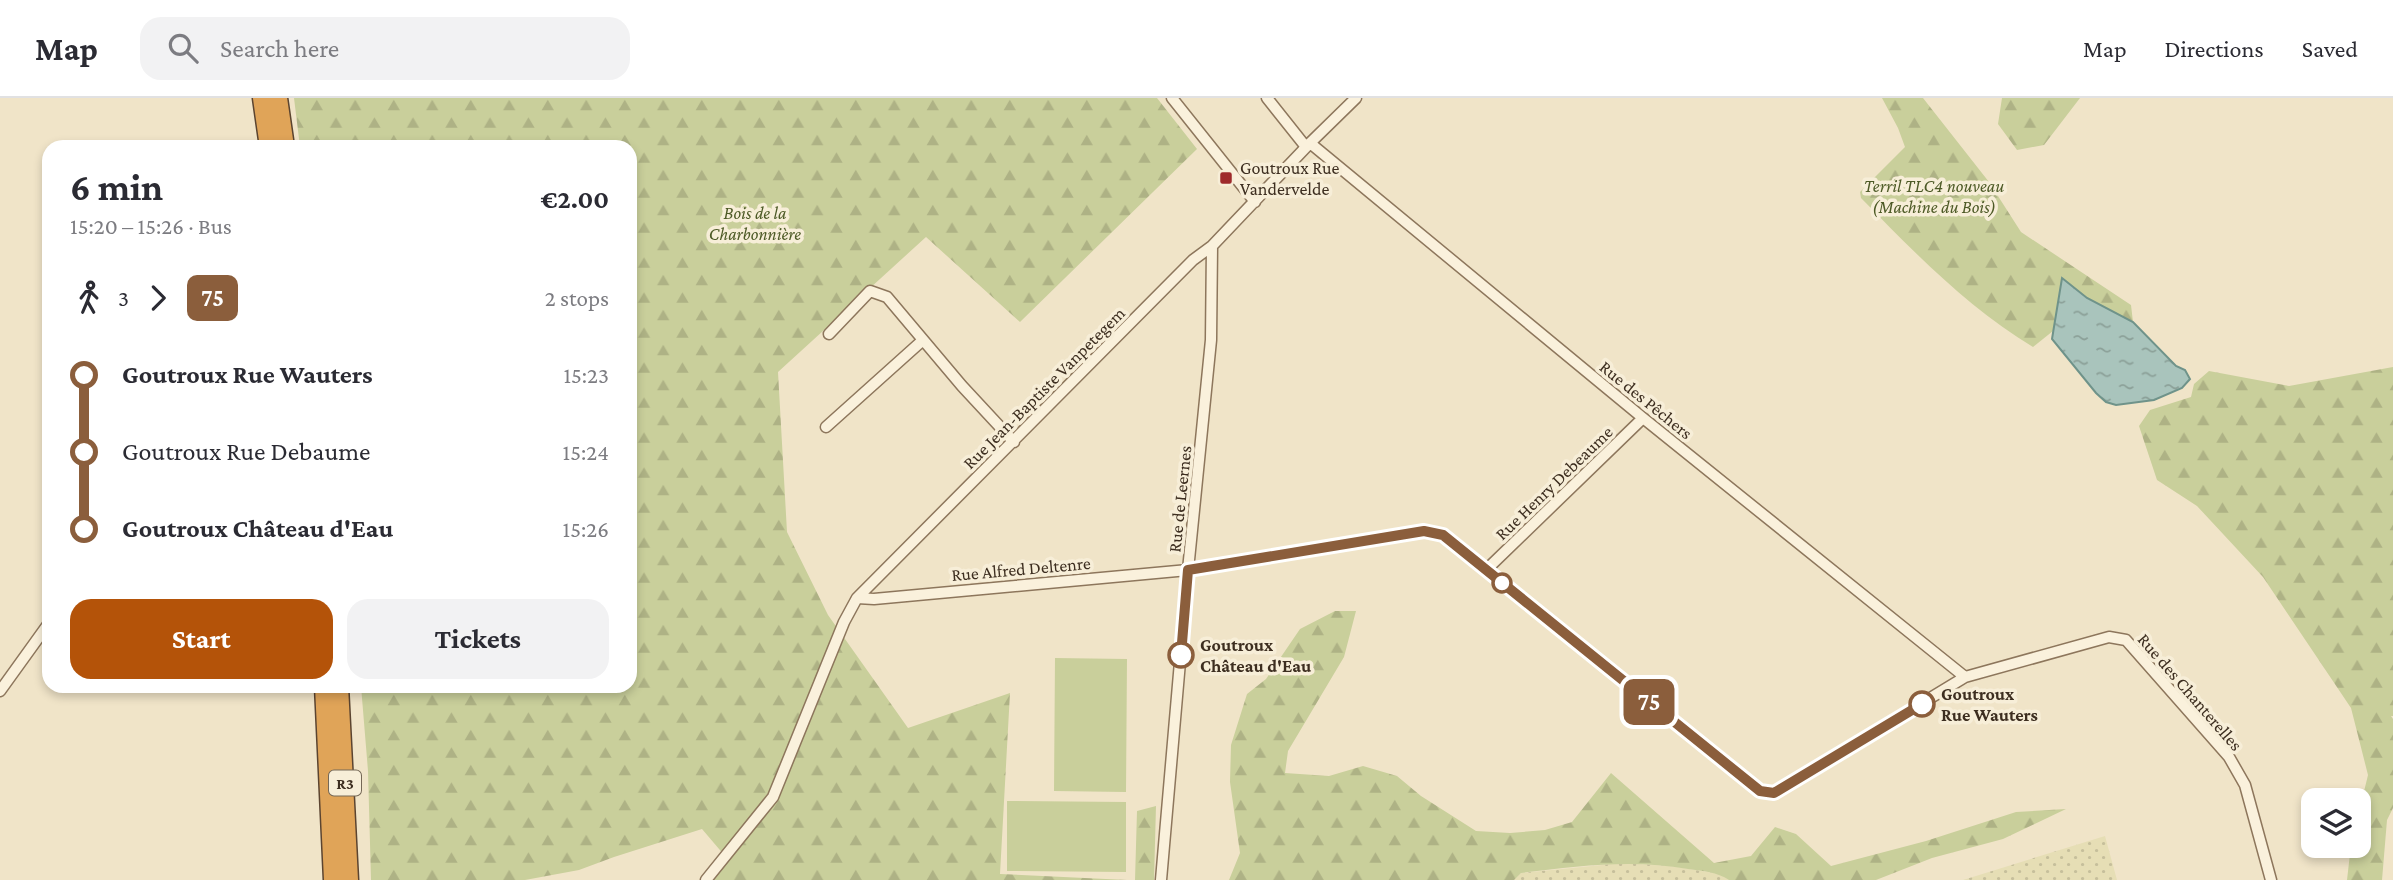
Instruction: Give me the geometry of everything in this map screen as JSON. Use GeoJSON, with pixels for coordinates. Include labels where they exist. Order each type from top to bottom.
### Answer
{"type":"FeatureCollection","features":[{"type":"Feature","properties":{"kind":"highway"},"geometry":{"type":"LineString","coordinates":[[262,98],[268,140]]}},
{"type":"Feature","properties":{"kind":"highway"},"geometry":{"type":"LineString","coordinates":[[278,98],[284,140]]}},
{"type":"Feature","properties":{"kind":"highway","name":"R3"},"geometry":{"type":"LineString","coordinates":[[324,693],[333,880]]}},
{"type":"Feature","properties":{"kind":"highway","name":"R3"},"geometry":{"type":"LineString","coordinates":[[339,693],[349,880]]}},
{"type":"Feature","properties":{"kind":"street"},"geometry":{"type":"LineString","coordinates":[[1172,98],[1255,202]]}},
{"type":"Feature","properties":{"kind":"street","name":"Rue des Pêchers"},"geometry":{"type":"LineString","coordinates":[[1267,98],[1308,145],[1965,677]]}},
{"type":"Feature","properties":{"kind":"street","name":"Rue Jean-Baptiste Vanpetegem"},"geometry":{"type":"LineString","coordinates":[[706,880],[772,797],[844,622],[857,598],[1193,260],[1212,246],[1356,98]]}},
{"type":"Feature","properties":{"kind":"street","name":"Rue de Leernes"},"geometry":{"type":"LineString","coordinates":[[1161,880],[1211,340],[1212,246]]}},
{"type":"Feature","properties":{"kind":"street"},"geometry":{"type":"LineString","coordinates":[[829,334],[870,291],[887,297],[1014,442]]}},
{"type":"Feature","properties":{"kind":"street"},"geometry":{"type":"LineString","coordinates":[[826,428],[923,340]]}},
{"type":"Feature","properties":{"kind":"street","name":"Rue Henry Debeaume"},"geometry":{"type":"LineString","coordinates":[[1486,570],[1643,418]]}},
{"type":"Feature","properties":{"kind":"street","name":"Rue Alfred Deltenre"},"geometry":{"type":"LineString","coordinates":[[857,598],[874,599],[1188,570],[1424,531],[1443,535],[1760,791],[1774,793]]}},
{"type":"Feature","properties":{"kind":"street"},"geometry":{"type":"LineString","coordinates":[[0,691],[42,633]]}},
{"type":"Feature","properties":{"kind":"street","name":"Rue des Chanterelles"},"geometry":{"type":"LineString","coordinates":[[1774,793],[1965,677],[2109,638],[2126,640],[2229,757],[2245,785],[2271,880]]}},
{"type":"Feature","properties":{"kind":"shaded area"},"geometry":{"type":"Polygon","coordinates":[[[2105,836],[2117,880],[1963,880],[2105,836]]]}},
{"type":"Feature","properties":{"kind":"shaded area"},"geometry":{"type":"Polygon","coordinates":[[[1622,863],[1671,866],[1720,874],[1729,880],[1514,880],[1521,873],[1622,863]]]}},
{"type":"Feature","properties":{"kind":"green space","name":"Bois de la Charbonnière"},"geometry":{"type":"Polygon","coordinates":[[[294,98],[1157,98],[1197,149],[1020,322],[926,237],[778,372],[787,532],[828,615],[908,728],[1010,693],[1000,874],[1127,880],[706,880],[725,856],[702,829],[579,870],[525,880],[371,880],[368,771],[362,693],[637,693],[637,140],[299,140],[294,98]]]}},
{"type":"Feature","properties":{"kind":"green space","name":"Terril TLC4 nouveau (Machine du Bois)"},"geometry":{"type":"Polygon","coordinates":[[[1882,98],[1923,98],[1989,182],[2021,232],[2131,305],[2133,322],[2087,298],[2062,279],[2053,331],[2033,347],[1986,315],[1942,278],[1861,198],[1860,192],[1905,147],[1882,98]]]}},
{"type":"Feature","properties":{"kind":"green space","name":"Terril TLC4 nouveau (Machine du Bois)"},"geometry":{"type":"Polygon","coordinates":[[[2002,98],[2080,98],[2044,145],[2017,150],[1998,124],[2002,98]]]}},
{"type":"Feature","properties":{"kind":"green space"},"geometry":{"type":"Polygon","coordinates":[[[2393,367],[2393,808],[2387,820],[2382,880],[2347,880],[2350,858],[2371,858],[2371,788],[2365,788],[2368,775],[2351,708],[2263,577],[2197,506],[2157,480],[2139,426],[2150,410],[2191,397],[2194,384],[2209,371],[2289,386],[2393,367]]]}},
{"type":"Feature","properties":{"kind":"green space"},"geometry":{"type":"Polygon","coordinates":[[[1335,611],[1356,611],[1344,657],[1288,751],[1285,773],[1329,776],[1363,766],[1397,776],[1421,796],[1476,831],[1510,833],[1545,830],[1572,822],[1611,773],[1714,863],[1751,856],[1775,827],[1796,834],[1831,866],[1926,841],[2016,812],[2066,809],[2003,839],[1932,858],[1876,880],[1729,880],[1704,871],[1625,864],[1521,873],[1514,880],[1229,880],[1240,853],[1230,782],[1231,745],[1247,694],[1266,679],[1300,629],[1335,611]]]}},
{"type":"Feature","properties":{"kind":"green space"},"geometry":{"type":"Polygon","coordinates":[[[1055,658],[1127,659],[1126,792],[1054,791],[1055,658]]]}},
{"type":"Feature","properties":{"kind":"green space"},"geometry":{"type":"Polygon","coordinates":[[[1007,801],[1126,802],[1126,872],[1007,871],[1007,801]]]}},
{"type":"Feature","properties":{"kind":"green space"},"geometry":{"type":"Polygon","coordinates":[[[1156,806],[1154,880],[1135,880],[1137,811],[1156,806]]]}},
{"type":"Feature","properties":{"kind":"water"},"geometry":{"type":"Polygon","coordinates":[[[2062,278],[2087,298],[2133,322],[2176,366],[2185,370],[2190,379],[2182,388],[2154,400],[2116,405],[2106,402],[2052,339],[2062,278]]]}},
{"type":"Feature","properties":{"kind":"bus line","name":"75"},"geometry":{"type":"LineString","coordinates":[[1181,655],[1188,570],[1424,531],[1443,535],[1760,791],[1774,793],[1922,704]]}},
{"type":"Feature","properties":{"kind":"place","name":"Goutroux Rue Vandervelde"},"geometry":{"type":"Point","coordinates":[1226,178]}},
{"type":"Feature","properties":{"kind":"place","name":"Goutroux Château d'Eau"},"geometry":{"type":"Point","coordinates":[1181,655]}},
{"type":"Feature","properties":{"kind":"place","name":"Goutroux Rue Wauters"},"geometry":{"type":"Point","coordinates":[1922,704]}}]}
